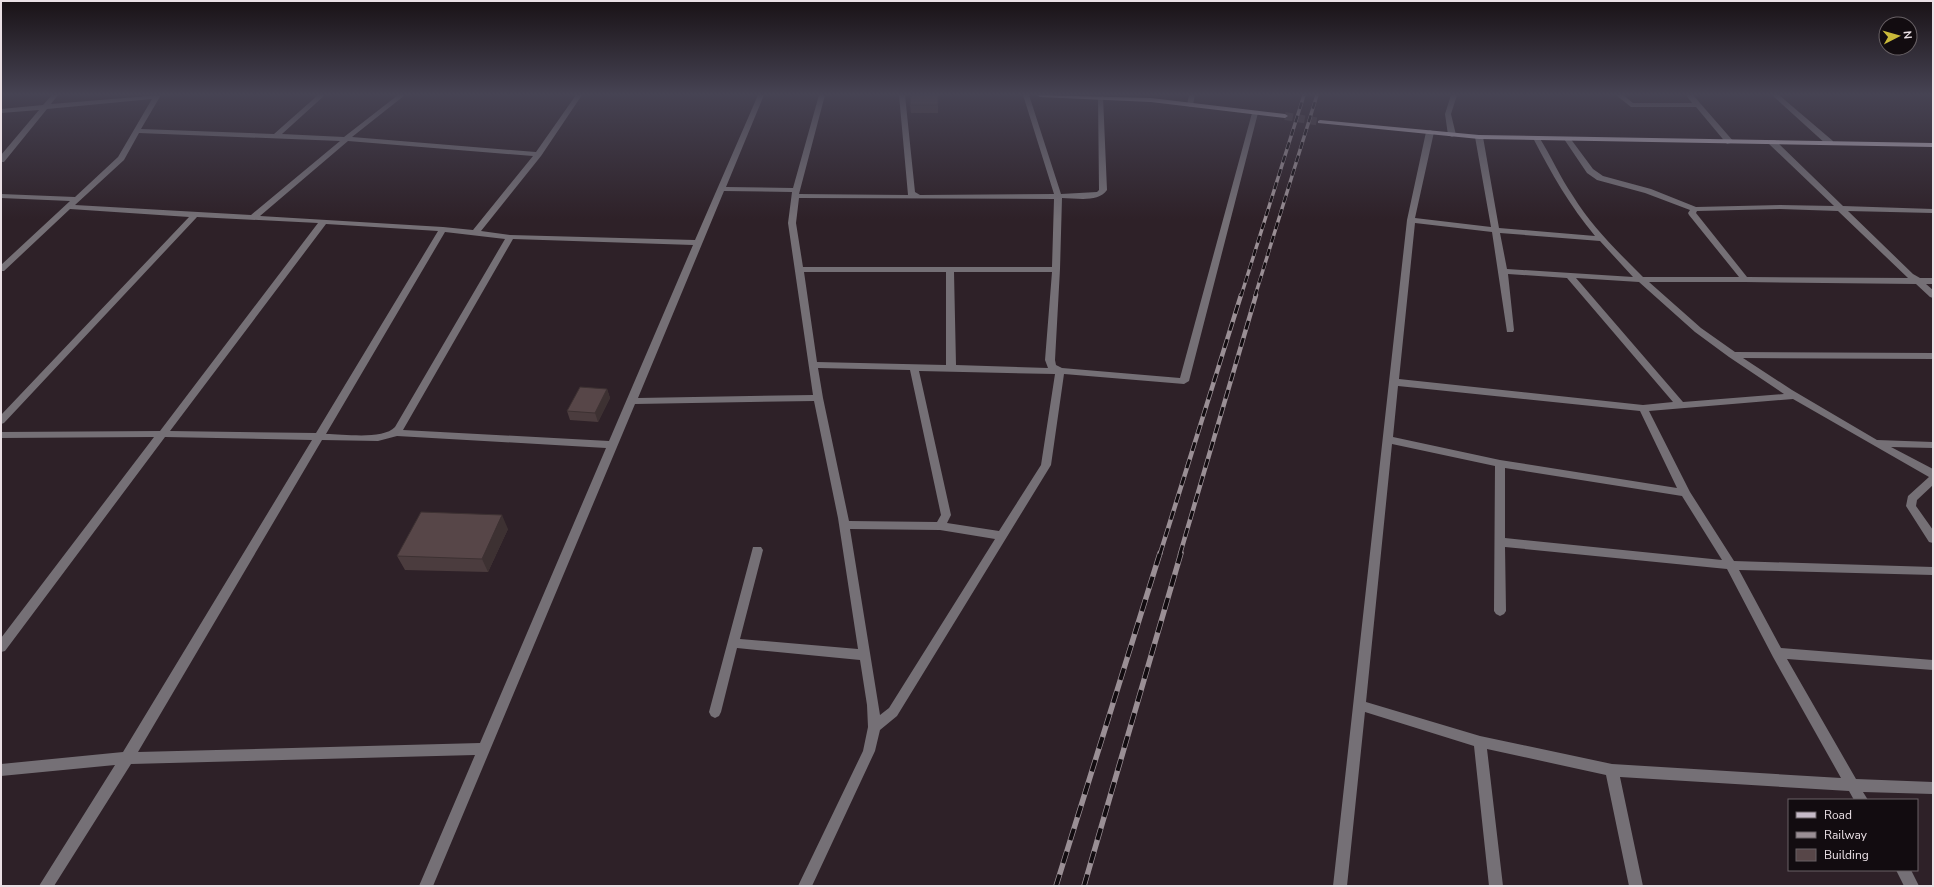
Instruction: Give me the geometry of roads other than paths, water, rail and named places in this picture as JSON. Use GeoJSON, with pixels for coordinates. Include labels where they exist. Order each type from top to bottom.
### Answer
{"type":"FeatureCollection","features":[{"type":"Feature","properties":{"kind":"main road"},"geometry":{"type":"LineString","coordinates":[[1471,136],[1933,145]]}},
{"type":"Feature","properties":{"kind":"street"},"geometry":{"type":"LineString","coordinates":[[1,160],[21,136]]}},
{"type":"Feature","properties":{"kind":"street"},"geometry":{"type":"LineString","coordinates":[[1,269],[121,158],[133,136]]}},
{"type":"Feature","properties":{"kind":"street"},"geometry":{"type":"LineString","coordinates":[[309,136],[346,138],[538,154]]}},
{"type":"Feature","properties":{"kind":"street"},"geometry":{"type":"LineString","coordinates":[[476,232],[550,136]]}},
{"type":"Feature","properties":{"kind":"street"},"geometry":{"type":"LineString","coordinates":[[426,886],[744,136]]}},
{"type":"Feature","properties":{"kind":"street"},"geometry":{"type":"LineString","coordinates":[[805,886],[868,751],[874,727],[873,705],[844,525],[818,398],[792,223],[795,193],[811,136]]}},
{"type":"Feature","properties":{"kind":"street"},"geometry":{"type":"LineString","coordinates":[[906,136],[911,193],[918,197]]}},
{"type":"Feature","properties":{"kind":"street"},"geometry":{"type":"LineString","coordinates":[[1039,136],[1058,196],[1056,269],[1050,360],[1052,367],[1060,371]]}},
{"type":"Feature","properties":{"kind":"street"},"geometry":{"type":"LineString","coordinates":[[722,189],[918,197],[1094,196],[1100,194],[1103,190],[1102,136]]}},
{"type":"Feature","properties":{"kind":"street"},"geometry":{"type":"LineString","coordinates":[[814,365],[1060,371],[1184,381],[1249,136]]}},
{"type":"Feature","properties":{"kind":"street"},"geometry":{"type":"LineString","coordinates":[[1340,886],[1410,220],[1429,136]]}},
{"type":"Feature","properties":{"kind":"street"},"geometry":{"type":"LineString","coordinates":[[1725,136],[1730,142]]}},
{"type":"Feature","properties":{"kind":"street"},"geometry":{"type":"LineString","coordinates":[[1822,136],[1830,143]]}},
{"type":"Feature","properties":{"kind":"street"},"geometry":{"type":"LineString","coordinates":[[1479,137],[1503,271],[1510,330]]}},
{"type":"Feature","properties":{"kind":"street"},"geometry":{"type":"LineString","coordinates":[[253,218],[346,138]]}},
{"type":"Feature","properties":{"kind":"street"},"geometry":{"type":"LineString","coordinates":[[1537,138],[1556,176],[1581,213],[1640,280],[1704,334],[1766,378],[1875,443],[1933,474]]}},
{"type":"Feature","properties":{"kind":"street"},"geometry":{"type":"LineString","coordinates":[[1568,139],[1590,171],[1600,178],[1648,191],[1695,209],[1773,207],[1933,211]]}},
{"type":"Feature","properties":{"kind":"street"},"geometry":{"type":"LineString","coordinates":[[1772,142],[1840,208],[1933,294]]}},
{"type":"Feature","properties":{"kind":"street"},"geometry":{"type":"LineString","coordinates":[[1,196],[76,199]]}},
{"type":"Feature","properties":{"kind":"street"},"geometry":{"type":"LineString","coordinates":[[68,207],[324,221],[443,229],[510,236],[699,243]]}},
{"type":"Feature","properties":{"kind":"street"},"geometry":{"type":"LineString","coordinates":[[1695,209],[1692,214],[1696,220],[1745,279]]}},
{"type":"Feature","properties":{"kind":"street"},"geometry":{"type":"LineString","coordinates":[[1,421],[195,215]]}},
{"type":"Feature","properties":{"kind":"street"},"geometry":{"type":"LineString","coordinates":[[1410,220],[1496,230],[1603,239]]}},
{"type":"Feature","properties":{"kind":"street"},"geometry":{"type":"LineString","coordinates":[[1,647],[160,434],[324,221]]}},
{"type":"Feature","properties":{"kind":"street"},"geometry":{"type":"LineString","coordinates":[[46,886],[127,758],[443,229]]}},
{"type":"Feature","properties":{"kind":"street"},"geometry":{"type":"LineString","coordinates":[[396,433],[510,236]]}},
{"type":"Feature","properties":{"kind":"street"},"geometry":{"type":"LineString","coordinates":[[950,269],[951,368]]}},
{"type":"Feature","properties":{"kind":"street"},"geometry":{"type":"LineString","coordinates":[[800,270],[1056,269]]}},
{"type":"Feature","properties":{"kind":"street"},"geometry":{"type":"LineString","coordinates":[[1503,271],[1640,280],[1745,279],[1933,281]]}},
{"type":"Feature","properties":{"kind":"street"},"geometry":{"type":"LineString","coordinates":[[1569,275],[1681,405]]}},
{"type":"Feature","properties":{"kind":"street"},"geometry":{"type":"LineString","coordinates":[[1732,355],[1933,356]]}},
{"type":"Feature","properties":{"kind":"street"},"geometry":{"type":"LineString","coordinates":[[914,368],[946,515],[940,526]]}},
{"type":"Feature","properties":{"kind":"street"},"geometry":{"type":"LineString","coordinates":[[874,727],[893,712],[1046,464],[1060,371]]}},
{"type":"Feature","properties":{"kind":"street"},"geometry":{"type":"LineString","coordinates":[[1394,382],[1643,408],[1795,396]]}},
{"type":"Feature","properties":{"kind":"street"},"geometry":{"type":"LineString","coordinates":[[632,401],[818,398]]}},
{"type":"Feature","properties":{"kind":"street"},"geometry":{"type":"LineString","coordinates":[[1643,408],[1685,493],[1731,566],[1777,653],[1860,799]]}},
{"type":"Feature","properties":{"kind":"street"},"geometry":{"type":"LineString","coordinates":[[1,435],[160,434],[378,438],[388,437],[396,433],[613,445]]}},
{"type":"Feature","properties":{"kind":"street"},"geometry":{"type":"LineString","coordinates":[[1387,439],[1500,464],[1685,493]]}},
{"type":"Feature","properties":{"kind":"street"},"geometry":{"type":"LineString","coordinates":[[1875,443],[1933,445]]}},
{"type":"Feature","properties":{"kind":"street"},"geometry":{"type":"LineString","coordinates":[[1500,464],[1500,612]]}},
{"type":"Feature","properties":{"kind":"street"},"geometry":{"type":"LineString","coordinates":[[1933,479],[1912,499],[1911,506],[1933,539]]}},
{"type":"Feature","properties":{"kind":"street"},"geometry":{"type":"LineString","coordinates":[[844,525],[940,526],[1002,536]]}},
{"type":"Feature","properties":{"kind":"street"},"geometry":{"type":"LineString","coordinates":[[1501,542],[1731,566],[1933,571]]}},
{"type":"Feature","properties":{"kind":"street"},"geometry":{"type":"LineString","coordinates":[[715,712],[758,550]]}},
{"type":"Feature","properties":{"kind":"street"},"geometry":{"type":"LineString","coordinates":[[733,643],[865,655]]}},
{"type":"Feature","properties":{"kind":"street"},"geometry":{"type":"LineString","coordinates":[[1777,653],[1933,665]]}},
{"type":"Feature","properties":{"kind":"street"},"geometry":{"type":"LineString","coordinates":[[1359,705],[1480,742],[1612,770],[1852,786],[1933,788]]}},
{"type":"Feature","properties":{"kind":"street"},"geometry":{"type":"LineString","coordinates":[[1480,742],[1496,886]]}},
{"type":"Feature","properties":{"kind":"street"},"geometry":{"type":"LineString","coordinates":[[1,770],[127,758],[484,749]]}},
{"type":"Feature","properties":{"kind":"street"},"geometry":{"type":"LineString","coordinates":[[1612,770],[1636,886]]}},
{"type":"Feature","properties":{"kind":"street"},"geometry":{"type":"LineString","coordinates":[[1904,871],[1912,886]]}},
{"type":"Feature","properties":{"kind":"railway"},"geometry":{"type":"LineString","coordinates":[[1241,296],[1291,136]]}},
{"type":"Feature","properties":{"kind":"railway"},"geometry":{"type":"LineString","coordinates":[[1255,296],[1304,136]]}},
{"type":"Feature","properties":{"kind":"railway"},"geometry":{"type":"LineString","coordinates":[[1160,554],[1241,295]]}},
{"type":"Feature","properties":{"kind":"railway"},"geometry":{"type":"LineString","coordinates":[[1180,554],[1256,295]]}},
{"type":"Feature","properties":{"kind":"railway"},"geometry":{"type":"LineString","coordinates":[[1056,886],[1160,553]]}},
{"type":"Feature","properties":{"kind":"railway"},"geometry":{"type":"LineString","coordinates":[[1084,886],[1181,553]]}}]}
